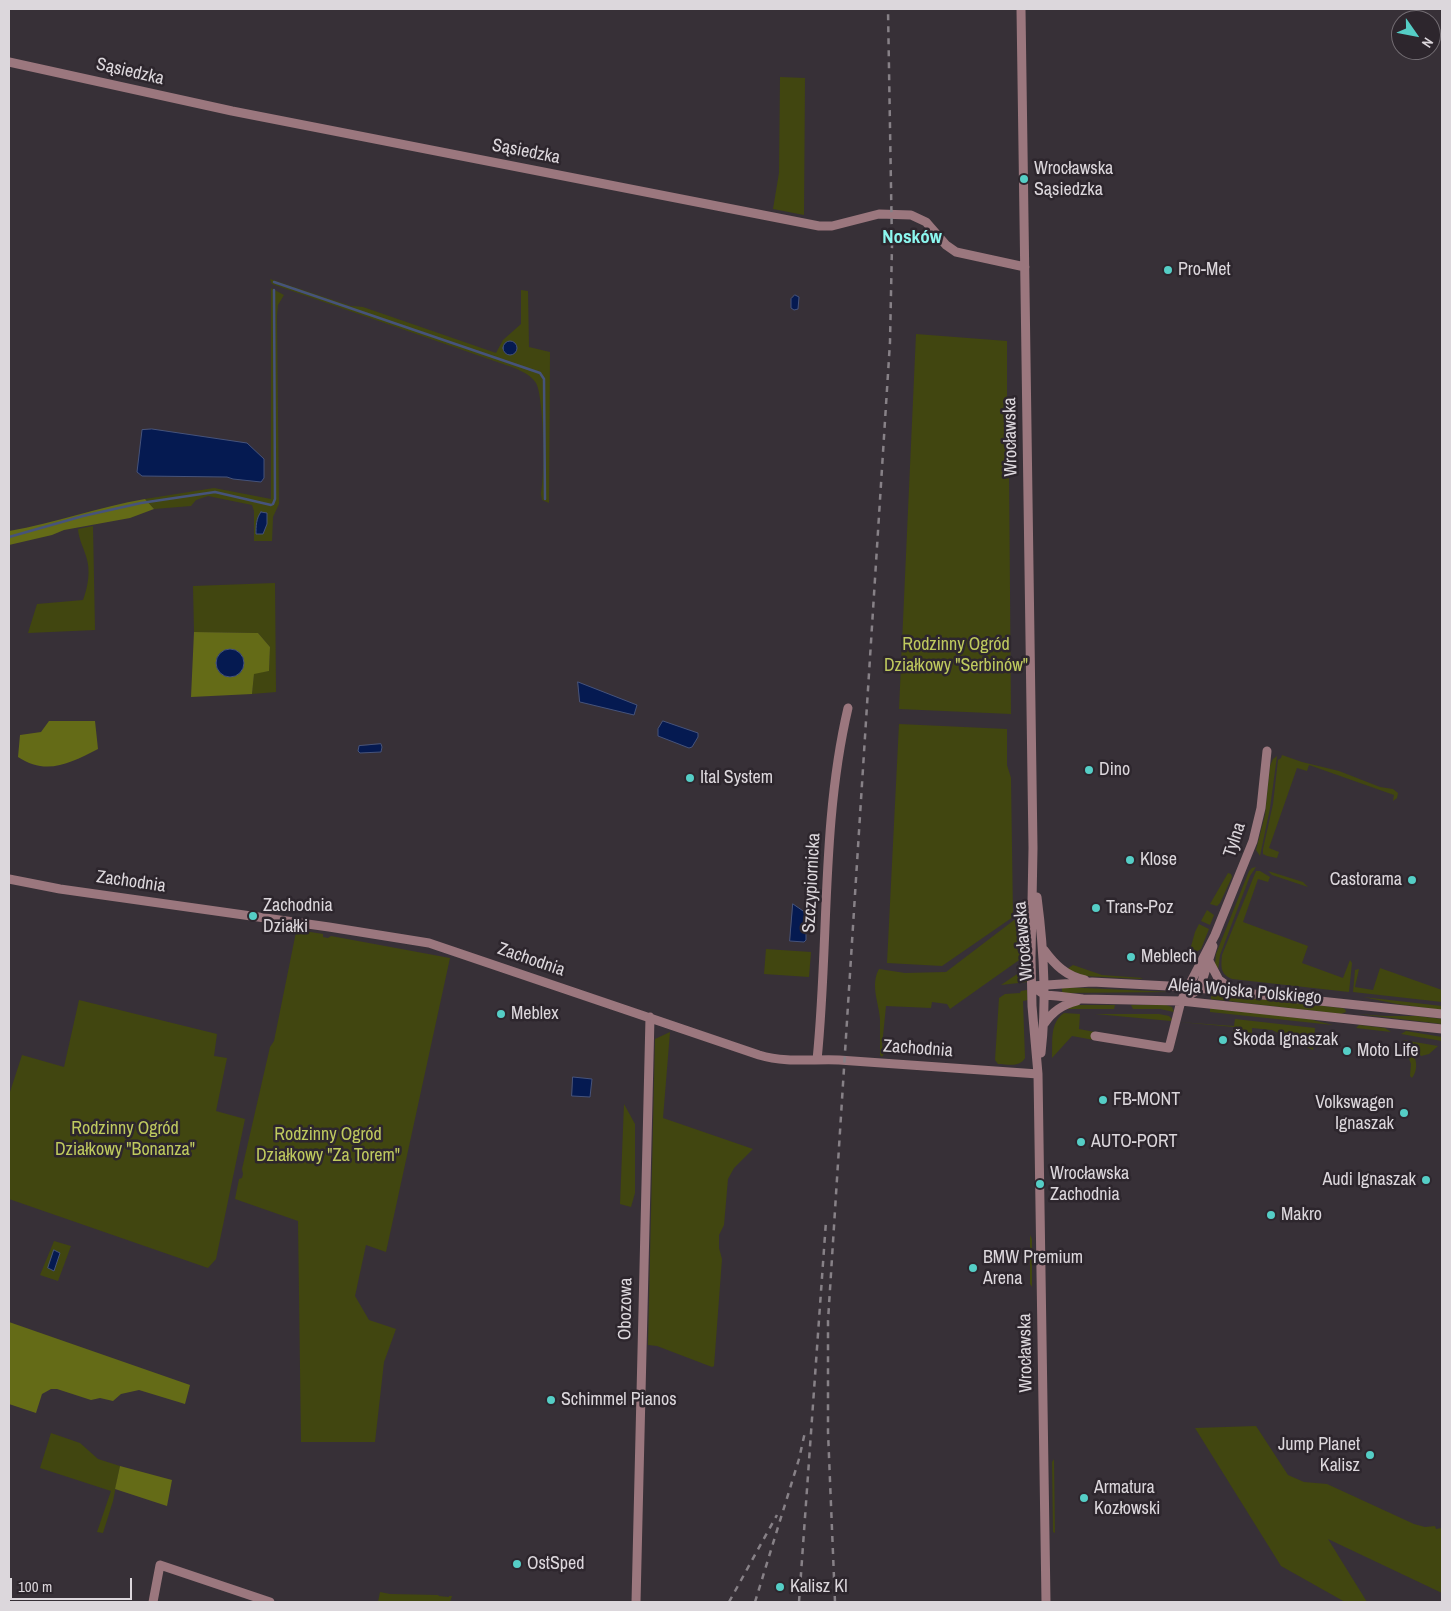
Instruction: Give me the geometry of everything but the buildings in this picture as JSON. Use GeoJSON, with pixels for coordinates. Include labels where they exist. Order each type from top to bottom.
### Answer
{"type":"FeatureCollection","features":[{"type":"Feature","properties":{"kind":"street","name":"Wrocławska"},"geometry":{"type":"LineString","coordinates":[[1022,9],[1034,865],[1032,986],[1038,1074],[1046,1602]]}},
{"type":"Feature","properties":{"kind":"street","name":"Sąsiedzka"},"geometry":{"type":"LineString","coordinates":[[9,62],[241,113],[819,226],[832,226],[880,214],[911,215],[926,222],[946,245],[956,252],[1025,267]]}},
{"type":"Feature","properties":{"kind":"street","name":"Szczypiornicka"},"geometry":{"type":"LineString","coordinates":[[817,1060],[823,991],[830,836],[838,757],[848,708]]}},
{"type":"Feature","properties":{"kind":"street","name":"Tylna"},"geometry":{"type":"LineString","coordinates":[[1096,1036],[1169,1048],[1181,1001],[1215,935],[1256,833],[1262,808],[1268,751]]}},
{"type":"Feature","properties":{"kind":"street","name":"Wrocławska"},"geometry":{"type":"LineString","coordinates":[[1034,865],[1044,949],[1045,990],[1044,1024],[1038,1074]]}},
{"type":"Feature","properties":{"kind":"street","name":"Zachodnia"},"geometry":{"type":"LineString","coordinates":[[9,879],[422,942],[768,1058],[793,1061],[817,1060],[1038,1074]]}},
{"type":"Feature","properties":{"kind":"street","name":"Tylna"},"geometry":{"type":"LineString","coordinates":[[1200,988],[1215,935]]}},
{"type":"Feature","properties":{"kind":"street"},"geometry":{"type":"LineString","coordinates":[[1044,949],[1053,962],[1066,973],[1092,982]]}},
{"type":"Feature","properties":{"kind":"street"},"geometry":{"type":"LineString","coordinates":[[1209,961],[1219,980],[1235,991]]}},
{"type":"Feature","properties":{"kind":"street","name":"Aleja Wojska Polskiego"},"geometry":{"type":"LineString","coordinates":[[1045,990],[1092,982],[1188,987],[1442,1014]]}},
{"type":"Feature","properties":{"kind":"street"},"geometry":{"type":"LineString","coordinates":[[1032,986],[1045,990]]}},
{"type":"Feature","properties":{"kind":"street"},"geometry":{"type":"LineString","coordinates":[[1181,1001],[1200,988]]}},
{"type":"Feature","properties":{"kind":"street","name":"Aleja Wojska Polskiego"},"geometry":{"type":"LineString","coordinates":[[1045,990],[1083,999],[1181,1001],[1442,1029]]}},
{"type":"Feature","properties":{"kind":"street"},"geometry":{"type":"LineString","coordinates":[[1044,1024],[1052,1013],[1060,1007],[1083,999]]}},
{"type":"Feature","properties":{"kind":"street","name":"Obozowa"},"geometry":{"type":"LineString","coordinates":[[636,1602],[650,1017]]}},
{"type":"Feature","properties":{"kind":"street"},"geometry":{"type":"LineString","coordinates":[[153,1602],[160,1565],[270,1602]]}},
{"type":"Feature","properties":{"kind":"green space"},"geometry":{"type":"Polygon","coordinates":[[[780,77],[805,78],[804,215],[773,209],[779,173],[780,77]]]}},
{"type":"Feature","properties":{"kind":"green space"},"geometry":{"type":"Polygon","coordinates":[[[270,279],[351,306],[363,307],[496,353],[503,340],[521,324],[521,290],[528,291],[529,347],[550,352],[549,503],[542,500],[541,494],[543,455],[541,404],[539,391],[533,379],[512,367],[272,284],[270,279]]]}},
{"type":"Feature","properties":{"kind":"green space"},"geometry":{"type":"Polygon","coordinates":[[[271,288],[284,295],[278,305],[277,316],[279,504],[273,517],[272,541],[254,541],[254,511],[252,505],[208,496],[196,500],[191,506],[154,509],[145,499],[214,488],[271,499],[271,288]]]}},
{"type":"Feature","properties":{"kind":"green space","name":"Rodzinny Ogród Działkowy \"Serbinów\""},"geometry":{"type":"Polygon","coordinates":[[[916,334],[1007,341],[1011,714],[899,709],[916,334]]]}},
{"type":"Feature","properties":{"kind":"green space"},"geometry":{"type":"Polygon","coordinates":[[[145,499],[154,509],[130,518],[64,530],[52,535],[9,545],[9,531],[145,499]]]}},
{"type":"Feature","properties":{"kind":"green space"},"geometry":{"type":"Polygon","coordinates":[[[93,526],[95,630],[28,633],[37,604],[83,600],[89,573],[78,529],[93,526]]]}},
{"type":"Feature","properties":{"kind":"green space"},"geometry":{"type":"Polygon","coordinates":[[[275,583],[276,692],[252,694],[254,673],[269,671],[270,647],[258,633],[194,632],[193,586],[275,583]]]}},
{"type":"Feature","properties":{"kind":"green space"},"geometry":{"type":"Polygon","coordinates":[[[194,632],[258,633],[270,647],[269,671],[254,674],[252,694],[191,697],[194,632]]]}},
{"type":"Feature","properties":{"kind":"green space"},"geometry":{"type":"Polygon","coordinates":[[[49,721],[95,721],[98,749],[68,763],[48,767],[28,763],[18,757],[20,735],[41,732],[49,721]]]}},
{"type":"Feature","properties":{"kind":"green space","name":"Rodzinny Ogród Działkowy \"Serbinów\""},"geometry":{"type":"Polygon","coordinates":[[[899,724],[1007,729],[1007,765],[1011,778],[1013,917],[942,966],[887,963],[899,724]]]}},
{"type":"Feature","properties":{"kind":"green space"},"geometry":{"type":"Polygon","coordinates":[[[1282,755],[1339,771],[1380,787],[1393,789],[1398,793],[1397,798],[1393,801],[1394,795],[1309,765],[1307,771],[1297,768],[1269,848],[1279,852],[1277,858],[1267,856],[1263,854],[1263,849],[1273,804],[1278,760],[1282,755]]]}},
{"type":"Feature","properties":{"kind":"green space"},"geometry":{"type":"Polygon","coordinates":[[[1277,756],[1270,808],[1260,856],[1256,850],[1265,815],[1270,766],[1273,759],[1277,756]]]}},
{"type":"Feature","properties":{"kind":"green space"},"geometry":{"type":"Polygon","coordinates":[[[1256,867],[1250,876],[1220,955],[1218,970],[1215,964],[1216,954],[1249,871],[1256,867]]]}},
{"type":"Feature","properties":{"kind":"green space"},"geometry":{"type":"Polygon","coordinates":[[[1256,871],[1260,871],[1270,877],[1268,882],[1258,879],[1243,922],[1308,946],[1302,963],[1343,978],[1350,960],[1352,963],[1349,992],[1232,979],[1225,975],[1222,967],[1222,955],[1256,871]]]}},
{"type":"Feature","properties":{"kind":"green space"},"geometry":{"type":"Polygon","coordinates":[[[1268,871],[1303,882],[1308,887],[1272,875],[1268,871]]]}},
{"type":"Feature","properties":{"kind":"green space"},"geometry":{"type":"Polygon","coordinates":[[[1228,873],[1232,877],[1220,903],[1217,906],[1210,904],[1228,873]]]}},
{"type":"Feature","properties":{"kind":"green space"},"geometry":{"type":"Polygon","coordinates":[[[1207,910],[1214,915],[1210,925],[1201,921],[1207,910]]]}},
{"type":"Feature","properties":{"kind":"green space"},"geometry":{"type":"Polygon","coordinates":[[[1026,911],[1027,943],[1022,958],[950,1009],[947,1004],[932,1002],[931,1008],[886,1006],[882,1046],[886,1050],[882,1057],[880,1055],[880,1019],[875,988],[876,975],[879,969],[905,973],[946,972],[1026,911]]]}},
{"type":"Feature","properties":{"kind":"green space"},"geometry":{"type":"Polygon","coordinates":[[[1199,924],[1209,929],[1201,949],[1196,952],[1190,950],[1199,924]]]}},
{"type":"Feature","properties":{"kind":"green space","name":"Rodzinny Ogród Działkowy \"Za Torem\""},"geometry":{"type":"Polygon","coordinates":[[[298,930],[323,934],[323,937],[328,938],[331,936],[450,958],[386,1252],[366,1245],[355,1296],[369,1320],[396,1329],[384,1362],[375,1442],[301,1442],[298,1221],[235,1199],[239,1179],[242,1178],[243,1174],[242,1169],[270,1047],[274,1041],[296,932],[298,930]]]}},
{"type":"Feature","properties":{"kind":"green space"},"geometry":{"type":"Polygon","coordinates":[[[766,949],[811,952],[809,977],[764,974],[766,949]]]}},
{"type":"Feature","properties":{"kind":"green space"},"geometry":{"type":"Polygon","coordinates":[[[1073,965],[1102,975],[1143,978],[1085,976],[1067,969],[1073,965]]]}},
{"type":"Feature","properties":{"kind":"green space"},"geometry":{"type":"Polygon","coordinates":[[[1380,968],[1442,990],[1442,1002],[1353,992],[1355,970],[1359,969],[1355,987],[1373,990],[1380,968]]]}},
{"type":"Feature","properties":{"kind":"green space"},"geometry":{"type":"Polygon","coordinates":[[[1023,970],[1027,973],[1027,982],[1001,985],[1023,970]]]}},
{"type":"Feature","properties":{"kind":"green space"},"geometry":{"type":"Polygon","coordinates":[[[1062,987],[1171,992],[1062,993],[1062,987]]]}},
{"type":"Feature","properties":{"kind":"green space"},"geometry":{"type":"Polygon","coordinates":[[[1027,990],[1028,1000],[1023,1001],[1025,1058],[1016,1064],[998,1064],[995,1060],[999,998],[1005,994],[1020,993],[1027,990]]]}},
{"type":"Feature","properties":{"kind":"green space"},"geometry":{"type":"Polygon","coordinates":[[[1211,994],[1342,1008],[1346,1012],[1341,1014],[1211,999],[1211,994]]]}},
{"type":"Feature","properties":{"kind":"green space"},"geometry":{"type":"Polygon","coordinates":[[[1363,997],[1442,1006],[1442,1010],[1397,1004],[1363,997]]]}},
{"type":"Feature","properties":{"kind":"green space","name":"Rodzinny Ogród Działkowy \"Bonanza\""},"geometry":{"type":"Polygon","coordinates":[[[79,1000],[217,1034],[214,1056],[227,1058],[216,1111],[245,1119],[216,1259],[208,1268],[9,1199],[9,1095],[22,1055],[64,1067],[79,1000]]]}},
{"type":"Feature","properties":{"kind":"green space"},"geometry":{"type":"Polygon","coordinates":[[[1076,1005],[1115,1005],[1114,1009],[1064,1009],[1076,1005]]]}},
{"type":"Feature","properties":{"kind":"green space"},"geometry":{"type":"Polygon","coordinates":[[[1131,1005],[1166,1005],[1172,1007],[1174,1012],[1160,1009],[1133,1009],[1131,1005]]]}},
{"type":"Feature","properties":{"kind":"green space"},"geometry":{"type":"Polygon","coordinates":[[[1210,1008],[1309,1019],[1333,1025],[1210,1012],[1210,1008]]]}},
{"type":"Feature","properties":{"kind":"green space"},"geometry":{"type":"Polygon","coordinates":[[[1064,1013],[1080,1014],[1079,1029],[1095,1032],[1094,1040],[1072,1036],[1052,1058],[1054,1028],[1059,1017],[1064,1013]]]}},
{"type":"Feature","properties":{"kind":"green space"},"geometry":{"type":"Polygon","coordinates":[[[1095,1014],[1159,1014],[1169,1016],[1172,1019],[1171,1021],[1095,1014]]]}},
{"type":"Feature","properties":{"kind":"green space"},"geometry":{"type":"Polygon","coordinates":[[[1358,1014],[1417,1016],[1442,1019],[1442,1024],[1358,1014]]]}},
{"type":"Feature","properties":{"kind":"green space"},"geometry":{"type":"Polygon","coordinates":[[[1235,1019],[1315,1028],[1313,1050],[1272,1030],[1252,1028],[1252,1034],[1233,1032],[1234,1027],[1179,1022],[1234,1026],[1235,1019]]]}},
{"type":"Feature","properties":{"kind":"green space"},"geometry":{"type":"Polygon","coordinates":[[[1359,1025],[1385,1028],[1391,1032],[1356,1028],[1359,1025]]]}},
{"type":"Feature","properties":{"kind":"green space"},"geometry":{"type":"Polygon","coordinates":[[[1406,1031],[1442,1037],[1442,1041],[1401,1034],[1406,1031]]]}},
{"type":"Feature","properties":{"kind":"green space"},"geometry":{"type":"Polygon","coordinates":[[[670,1032],[663,1118],[753,1149],[734,1168],[728,1179],[724,1225],[719,1235],[719,1248],[722,1259],[714,1366],[712,1367],[657,1346],[648,1345],[655,1039],[670,1032]]]}},
{"type":"Feature","properties":{"kind":"green space"},"geometry":{"type":"Polygon","coordinates":[[[1403,1040],[1438,1046],[1429,1054],[1421,1056],[1416,1049],[1403,1040]]]}},
{"type":"Feature","properties":{"kind":"green space"},"geometry":{"type":"Polygon","coordinates":[[[1408,1050],[1416,1062],[1416,1071],[1412,1078],[1410,1076],[1411,1064],[1407,1053],[1408,1050]]]}},
{"type":"Feature","properties":{"kind":"green space"},"geometry":{"type":"Polygon","coordinates":[[[624,1104],[635,1124],[635,1193],[631,1207],[620,1204],[624,1104]]]}},
{"type":"Feature","properties":{"kind":"green space"},"geometry":{"type":"Polygon","coordinates":[[[1030,1235],[1032,1239],[1032,1287],[1030,1284],[1030,1235]]]}},
{"type":"Feature","properties":{"kind":"green space"},"geometry":{"type":"Polygon","coordinates":[[[54,1241],[71,1246],[58,1281],[40,1275],[54,1241]]]}},
{"type":"Feature","properties":{"kind":"green space"},"geometry":{"type":"Polygon","coordinates":[[[9,1322],[190,1385],[185,1404],[139,1390],[121,1394],[113,1401],[100,1398],[91,1400],[57,1389],[51,1389],[42,1394],[36,1413],[9,1404],[9,1322]]]}},
{"type":"Feature","properties":{"kind":"green space"},"geometry":{"type":"Polygon","coordinates":[[[1256,1426],[1288,1475],[1304,1482],[1327,1484],[1414,1524],[1425,1527],[1435,1526],[1436,1529],[1442,1528],[1442,1593],[1328,1539],[1367,1602],[1345,1602],[1281,1566],[1195,1428],[1256,1426]]]}},
{"type":"Feature","properties":{"kind":"green space"},"geometry":{"type":"Polygon","coordinates":[[[51,1433],[80,1443],[98,1459],[120,1466],[113,1501],[103,1533],[97,1532],[111,1491],[40,1468],[51,1433]]]}},
{"type":"Feature","properties":{"kind":"green space"},"geometry":{"type":"Polygon","coordinates":[[[1054,1459],[1055,1533],[1053,1532],[1052,1462],[1054,1459]]]}},
{"type":"Feature","properties":{"kind":"green space"},"geometry":{"type":"Polygon","coordinates":[[[120,1466],[172,1480],[167,1506],[115,1489],[120,1466]]]}},
{"type":"Feature","properties":{"kind":"green space"},"geometry":{"type":"Polygon","coordinates":[[[380,1592],[452,1596],[450,1602],[378,1602],[380,1592]]]}},
{"type":"Feature","properties":{"kind":"water"},"geometry":{"type":"Polygon","coordinates":[[[795,295],[799,297],[798,309],[794,310],[791,308],[791,299],[795,295]]]}},
{"type":"Feature","properties":{"kind":"water"},"geometry":{"type":"Polygon","coordinates":[[[510,341],[515,343],[517,348],[515,353],[510,355],[505,353],[503,348],[505,343],[510,341]]]}},
{"type":"Feature","properties":{"kind":"water"},"geometry":{"type":"Polygon","coordinates":[[[152,429],[247,443],[264,459],[264,478],[261,482],[227,477],[142,476],[137,472],[142,430],[152,429]]]}},
{"type":"Feature","properties":{"kind":"water"},"geometry":{"type":"Polygon","coordinates":[[[261,512],[267,513],[267,524],[263,534],[256,534],[257,520],[261,512]]]}},
{"type":"Feature","properties":{"kind":"water"},"geometry":{"type":"Polygon","coordinates":[[[230,649],[240,653],[244,663],[240,673],[230,677],[220,673],[216,663],[220,653],[230,649]]]}},
{"type":"Feature","properties":{"kind":"water"},"geometry":{"type":"Polygon","coordinates":[[[578,682],[637,705],[634,715],[580,702],[578,682]]]}},
{"type":"Feature","properties":{"kind":"water"},"geometry":{"type":"Polygon","coordinates":[[[663,721],[698,733],[698,737],[692,747],[689,748],[658,736],[658,729],[663,721]]]}},
{"type":"Feature","properties":{"kind":"water"},"geometry":{"type":"Polygon","coordinates":[[[381,744],[381,752],[360,753],[358,751],[359,746],[381,744]]]}},
{"type":"Feature","properties":{"kind":"water"},"geometry":{"type":"Polygon","coordinates":[[[793,904],[806,913],[806,940],[804,942],[790,941],[793,904]]]}},
{"type":"Feature","properties":{"kind":"water"},"geometry":{"type":"Polygon","coordinates":[[[573,1077],[592,1079],[590,1097],[572,1096],[573,1077]]]}},
{"type":"Feature","properties":{"kind":"water"},"geometry":{"type":"Polygon","coordinates":[[[54,1250],[60,1253],[54,1271],[48,1268],[54,1250]]]}},
{"type":"Feature","properties":{"kind":"waterway"},"geometry":{"type":"LineString","coordinates":[[274,282],[540,373],[544,379],[545,499]]}},
{"type":"Feature","properties":{"kind":"waterway"},"geometry":{"type":"LineString","coordinates":[[9,537],[83,516],[141,503],[215,492],[273,504],[275,499],[274,290]]}},
{"type":"Feature","properties":{"kind":"railway"},"geometry":{"type":"LineString","coordinates":[[835,1602],[828,1432],[828,1321],[890,342],[892,245],[888,9]]}},
{"type":"Feature","properties":{"kind":"railway"},"geometry":{"type":"LineString","coordinates":[[799,1602],[826,1221]]}},
{"type":"Feature","properties":{"kind":"railway"},"geometry":{"type":"LineString","coordinates":[[755,1602],[799,1459],[805,1432]]}},
{"type":"Feature","properties":{"kind":"railway"},"geometry":{"type":"LineString","coordinates":[[729,1602],[777,1515]]}},
{"type":"Feature","properties":{"kind":"place","name":"Wrocławska Sąsiedzka"},"geometry":{"type":"Point","coordinates":[1024,179]}},
{"type":"Feature","properties":{"kind":"place","name":"Pro-Met"},"geometry":{"type":"Point","coordinates":[1168,270]}},
{"type":"Feature","properties":{"kind":"place","name":"Dino"},"geometry":{"type":"Point","coordinates":[1089,770]}},
{"type":"Feature","properties":{"kind":"place","name":"Ital System"},"geometry":{"type":"Point","coordinates":[690,778]}},
{"type":"Feature","properties":{"kind":"place","name":"Klose"},"geometry":{"type":"Point","coordinates":[1130,860]}},
{"type":"Feature","properties":{"kind":"place","name":"Castorama"},"geometry":{"type":"Point","coordinates":[1412,880]}},
{"type":"Feature","properties":{"kind":"place","name":"Trans-Poz"},"geometry":{"type":"Point","coordinates":[1096,908]}},
{"type":"Feature","properties":{"kind":"place","name":"Zachodnia Działki"},"geometry":{"type":"Point","coordinates":[253,916]}},
{"type":"Feature","properties":{"kind":"place","name":"Meblech"},"geometry":{"type":"Point","coordinates":[1131,957]}},
{"type":"Feature","properties":{"kind":"place","name":"Meblex"},"geometry":{"type":"Point","coordinates":[501,1014]}},
{"type":"Feature","properties":{"kind":"place","name":"Škoda Ignaszak"},"geometry":{"type":"Point","coordinates":[1223,1040]}},
{"type":"Feature","properties":{"kind":"place","name":"Moto Life"},"geometry":{"type":"Point","coordinates":[1347,1051]}},
{"type":"Feature","properties":{"kind":"place","name":"FB-MONT"},"geometry":{"type":"Point","coordinates":[1103,1100]}},
{"type":"Feature","properties":{"kind":"place","name":"Volkswagen Ignaszak"},"geometry":{"type":"Point","coordinates":[1404,1113]}},
{"type":"Feature","properties":{"kind":"place","name":"AUTO-PORT"},"geometry":{"type":"Point","coordinates":[1081,1142]}},
{"type":"Feature","properties":{"kind":"place","name":"Audi Ignaszak"},"geometry":{"type":"Point","coordinates":[1426,1180]}},
{"type":"Feature","properties":{"kind":"place","name":"Wrocławska Zachodnia"},"geometry":{"type":"Point","coordinates":[1040,1184]}},
{"type":"Feature","properties":{"kind":"place","name":"Makro"},"geometry":{"type":"Point","coordinates":[1271,1215]}},
{"type":"Feature","properties":{"kind":"place","name":"BMW Premium Arena"},"geometry":{"type":"Point","coordinates":[973,1268]}},
{"type":"Feature","properties":{"kind":"place","name":"Schimmel Pianos"},"geometry":{"type":"Point","coordinates":[551,1400]}},
{"type":"Feature","properties":{"kind":"place","name":"Jump Planet Kalisz"},"geometry":{"type":"Point","coordinates":[1370,1455]}},
{"type":"Feature","properties":{"kind":"place","name":"Armatura Kozłowski"},"geometry":{"type":"Point","coordinates":[1084,1498]}},
{"type":"Feature","properties":{"kind":"place","name":"OstSped"},"geometry":{"type":"Point","coordinates":[517,1564]}},
{"type":"Feature","properties":{"kind":"place","name":"Kalisz Kl"},"geometry":{"type":"Point","coordinates":[780,1587]}},
{"type":"Feature","properties":{"kind":"district","name":"Nosków"},"geometry":{"type":"Point","coordinates":[912,238]}}]}
